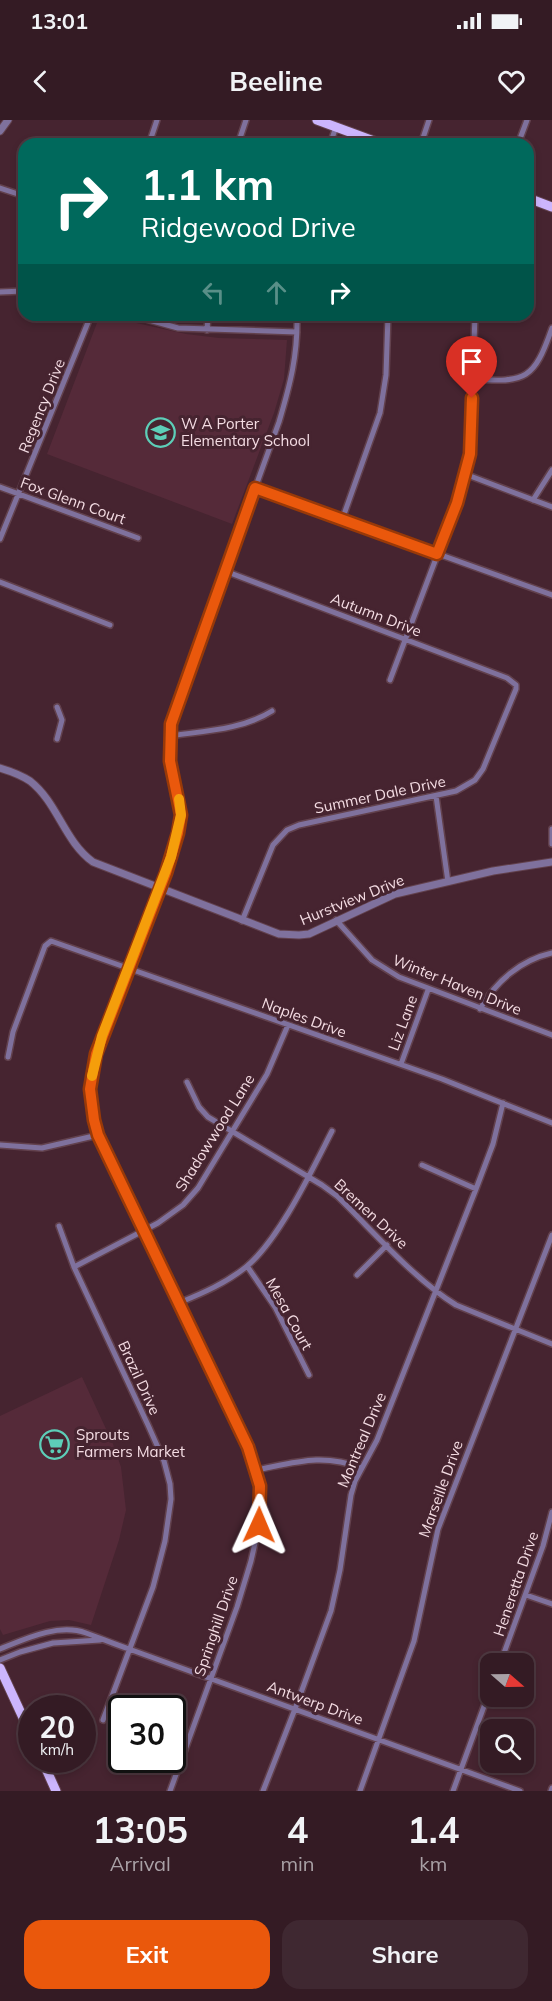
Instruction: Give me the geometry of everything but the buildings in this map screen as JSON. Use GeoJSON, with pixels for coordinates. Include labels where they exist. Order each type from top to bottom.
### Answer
{"type":"FeatureCollection","features":[{"type":"Feature","properties":{"kind":"main road"},"geometry":{"type":"LineString","coordinates":[[317,120],[366,138]]}},
{"type":"Feature","properties":{"kind":"main road"},"geometry":{"type":"LineString","coordinates":[[534,200],[552,207]]}},
{"type":"Feature","properties":{"kind":"main road"},"geometry":{"type":"LineString","coordinates":[[0,1668],[18,1707]]}},
{"type":"Feature","properties":{"kind":"main road"},"geometry":{"type":"LineString","coordinates":[[47,1773],[53,1790]]}},
{"type":"Feature","properties":{"kind":"street"},"geometry":{"type":"LineString","coordinates":[[0,131],[8,120]]}},
{"type":"Feature","properties":{"kind":"street"},"geometry":{"type":"LineString","coordinates":[[151,138],[157,120]]}},
{"type":"Feature","properties":{"kind":"street"},"geometry":{"type":"LineString","coordinates":[[240,138],[246,120]]}},
{"type":"Feature","properties":{"kind":"street"},"geometry":{"type":"LineString","coordinates":[[423,138],[429,120]]}},
{"type":"Feature","properties":{"kind":"street"},"geometry":{"type":"LineString","coordinates":[[520,138],[527,120]]}},
{"type":"Feature","properties":{"kind":"street"},"geometry":{"type":"LineString","coordinates":[[332,138],[336,127]]}},
{"type":"Feature","properties":{"kind":"street"},"geometry":{"type":"LineString","coordinates":[[0,188],[18,194]]}},
{"type":"Feature","properties":{"kind":"street"},"geometry":{"type":"LineString","coordinates":[[0,292],[18,291]]}},
{"type":"Feature","properties":{"kind":"street","name":"Regency Drive"},"geometry":{"type":"LineString","coordinates":[[0,539],[89,321]]}},
{"type":"Feature","properties":{"kind":"street"},"geometry":{"type":"LineString","coordinates":[[151,321],[207,330],[297,332]]}},
{"type":"Feature","properties":{"kind":"street"},"geometry":{"type":"LineString","coordinates":[[207,330],[208,321]]}},
{"type":"Feature","properties":{"kind":"street","name":"Springhill Drive"},"geometry":{"type":"LineString","coordinates":[[170,1791],[251,1561],[259,1525],[260,1486],[248,1447],[98,1135],[91,1101],[93,1065],[174,849],[181,815],[170,761],[169,736],[174,711],[279,422],[292,378],[297,321]]}},
{"type":"Feature","properties":{"kind":"street"},"geometry":{"type":"LineString","coordinates":[[342,519],[380,413],[386,375],[388,321]]}},
{"type":"Feature","properties":{"kind":"street"},"geometry":{"type":"LineString","coordinates":[[390,680],[457,503],[465,474],[471,445],[475,321]]}},
{"type":"Feature","properties":{"kind":"street"},"geometry":{"type":"LineString","coordinates":[[472,379],[503,382],[521,378],[538,362],[552,328]]}},
{"type":"Feature","properties":{"kind":"street"},"geometry":{"type":"LineString","coordinates":[[533,500],[552,470]]}},
{"type":"Feature","properties":{"kind":"street"},"geometry":{"type":"LineString","coordinates":[[465,474],[552,507]]}},
{"type":"Feature","properties":{"kind":"street","name":"Fox Glenn Court"},"geometry":{"type":"LineString","coordinates":[[0,487],[138,538]]}},
{"type":"Feature","properties":{"kind":"street"},"geometry":{"type":"LineString","coordinates":[[255,488],[552,595]]}},
{"type":"Feature","properties":{"kind":"street","name":"Autumn Drive"},"geometry":{"type":"LineString","coordinates":[[225,571],[507,678],[516,685]]}},
{"type":"Feature","properties":{"kind":"street"},"geometry":{"type":"LineString","coordinates":[[0,582],[110,625]]}},
{"type":"Feature","properties":{"kind":"street","name":"Summer Dale Drive"},"geometry":{"type":"LineString","coordinates":[[242,921],[273,845],[287,830],[320,820],[456,791],[475,780],[480,775],[510,705],[516,685]]}},
{"type":"Feature","properties":{"kind":"street"},"geometry":{"type":"LineString","coordinates":[[57,707],[62,720],[57,739]]}},
{"type":"Feature","properties":{"kind":"street"},"geometry":{"type":"LineString","coordinates":[[169,736],[246,724],[272,711]]}},
{"type":"Feature","properties":{"kind":"street","name":"Hurstview Drive"},"geometry":{"type":"LineString","coordinates":[[0,768],[28,780],[39,790],[81,854],[93,862],[279,934],[299,935],[318,930],[395,894],[493,871],[552,862]]}},
{"type":"Feature","properties":{"kind":"street"},"geometry":{"type":"LineString","coordinates":[[436,796],[448,882]]}},
{"type":"Feature","properties":{"kind":"street"},"geometry":{"type":"LineString","coordinates":[[552,829],[552,844]]}},
{"type":"Feature","properties":{"kind":"street","name":"Winter Haven Drive"},"geometry":{"type":"LineString","coordinates":[[336,920],[354,942],[384,969],[428,990],[552,1035]]}},
{"type":"Feature","properties":{"kind":"street","name":"Naples Drive"},"geometry":{"type":"LineString","coordinates":[[8,1057],[13,1032],[47,943],[53,942],[401,1064],[552,1124]]}},
{"type":"Feature","properties":{"kind":"street"},"geometry":{"type":"LineString","coordinates":[[480,1009],[487,996],[508,975],[535,957],[552,953]]}},
{"type":"Feature","properties":{"kind":"street","name":"Liz Lane"},"geometry":{"type":"LineString","coordinates":[[401,1064],[428,990]]}},
{"type":"Feature","properties":{"kind":"street","name":"Shadowwood Lane"},"geometry":{"type":"LineString","coordinates":[[74,1267],[144,1230],[183,1205],[198,1188],[267,1074],[288,1025]]}},
{"type":"Feature","properties":{"kind":"street","name":"Bremen Drive"},"geometry":{"type":"LineString","coordinates":[[187,1083],[199,1107],[208,1117],[309,1176],[337,1196],[435,1290],[456,1305],[552,1344]]}},
{"type":"Feature","properties":{"kind":"street","name":"Montreal Drive"},"geometry":{"type":"LineString","coordinates":[[263,1791],[296,1709],[331,1611],[340,1570],[351,1495],[377,1440],[476,1189],[493,1144],[503,1103]]}},
{"type":"Feature","properties":{"kind":"street"},"geometry":{"type":"LineString","coordinates":[[180,1302],[221,1283],[248,1266],[276,1230],[309,1176],[332,1131]]}},
{"type":"Feature","properties":{"kind":"street"},"geometry":{"type":"LineString","coordinates":[[0,1145],[42,1148],[98,1135]]}},
{"type":"Feature","properties":{"kind":"street"},"geometry":{"type":"LineString","coordinates":[[422,1165],[476,1189]]}},
{"type":"Feature","properties":{"kind":"street","name":"Brazil Drive"},"geometry":{"type":"LineString","coordinates":[[58,1226],[74,1267],[164,1461],[170,1484],[171,1499],[165,1542],[153,1587],[103,1720]]}},
{"type":"Feature","properties":{"kind":"street","name":"Marseille Drive"},"geometry":{"type":"LineString","coordinates":[[360,1791],[414,1641],[438,1529],[552,1235]]}},
{"type":"Feature","properties":{"kind":"street"},"geometry":{"type":"LineString","coordinates":[[357,1275],[387,1245]]}},
{"type":"Feature","properties":{"kind":"street","name":"Mesa Court"},"geometry":{"type":"LineString","coordinates":[[248,1266],[275,1307],[309,1375]]}},
{"type":"Feature","properties":{"kind":"street"},"geometry":{"type":"LineString","coordinates":[[256,1470],[308,1460],[329,1459],[362,1468]]}},
{"type":"Feature","properties":{"kind":"street","name":"Heneretta Drive"},"geometry":{"type":"LineString","coordinates":[[504,1653],[526,1595],[552,1512]]}},
{"type":"Feature","properties":{"kind":"street"},"geometry":{"type":"LineString","coordinates":[[526,1595],[552,1604]]}},
{"type":"Feature","properties":{"kind":"street","name":"Antwerp Drive"},"geometry":{"type":"LineString","coordinates":[[0,1649],[48,1632],[70,1630],[85,1632],[520,1791]]}},
{"type":"Feature","properties":{"kind":"street","name":"Antwerp Drive"},"geometry":{"type":"LineString","coordinates":[[0,1660],[53,1642],[102,1640]]}},
{"type":"Feature","properties":{"kind":"street"},"geometry":{"type":"LineString","coordinates":[[453,1791],[484,1707]]}},
{"type":"Feature","properties":{"kind":"shaded area","name":"W A Porter Elementary School"},"geometry":{"type":"Polygon","coordinates":[[[98,321],[127,321],[186,334],[219,338],[287,340],[284,379],[274,413],[232,524],[47,454],[98,321]]]}},
{"type":"Feature","properties":{"kind":"shaded area"},"geometry":{"type":"Polygon","coordinates":[[[82,1377],[113,1444],[121,1467],[126,1510],[119,1540],[91,1625],[69,1620],[50,1621],[3,1635],[0,1629],[0,1416],[82,1377]]]}},
{"type":"Feature","properties":{"kind":"slow traffic"},"geometry":{"type":"LineString","coordinates":[[92,1076],[102,1036],[171,857],[181,815],[179,799]]}},
{"type":"Feature","properties":{"kind":"place","name":"W A Porter Elementary School"},"geometry":{"type":"Point","coordinates":[160,433]}},
{"type":"Feature","properties":{"kind":"place","name":"Sprouts Farmers Market"},"geometry":{"type":"Point","coordinates":[55,1444]}},
{"type":"Feature","properties":{"kind":"route"},"geometry":{"type":"LineString","coordinates":[[259,1525],[260,1486],[254,1460],[98,1135],[90,1089],[93,1065],[102,1036],[166,873],[178,833],[181,815],[170,761],[171,724],[255,488],[437,554],[457,503],[470,454],[472,398]]}}]}
